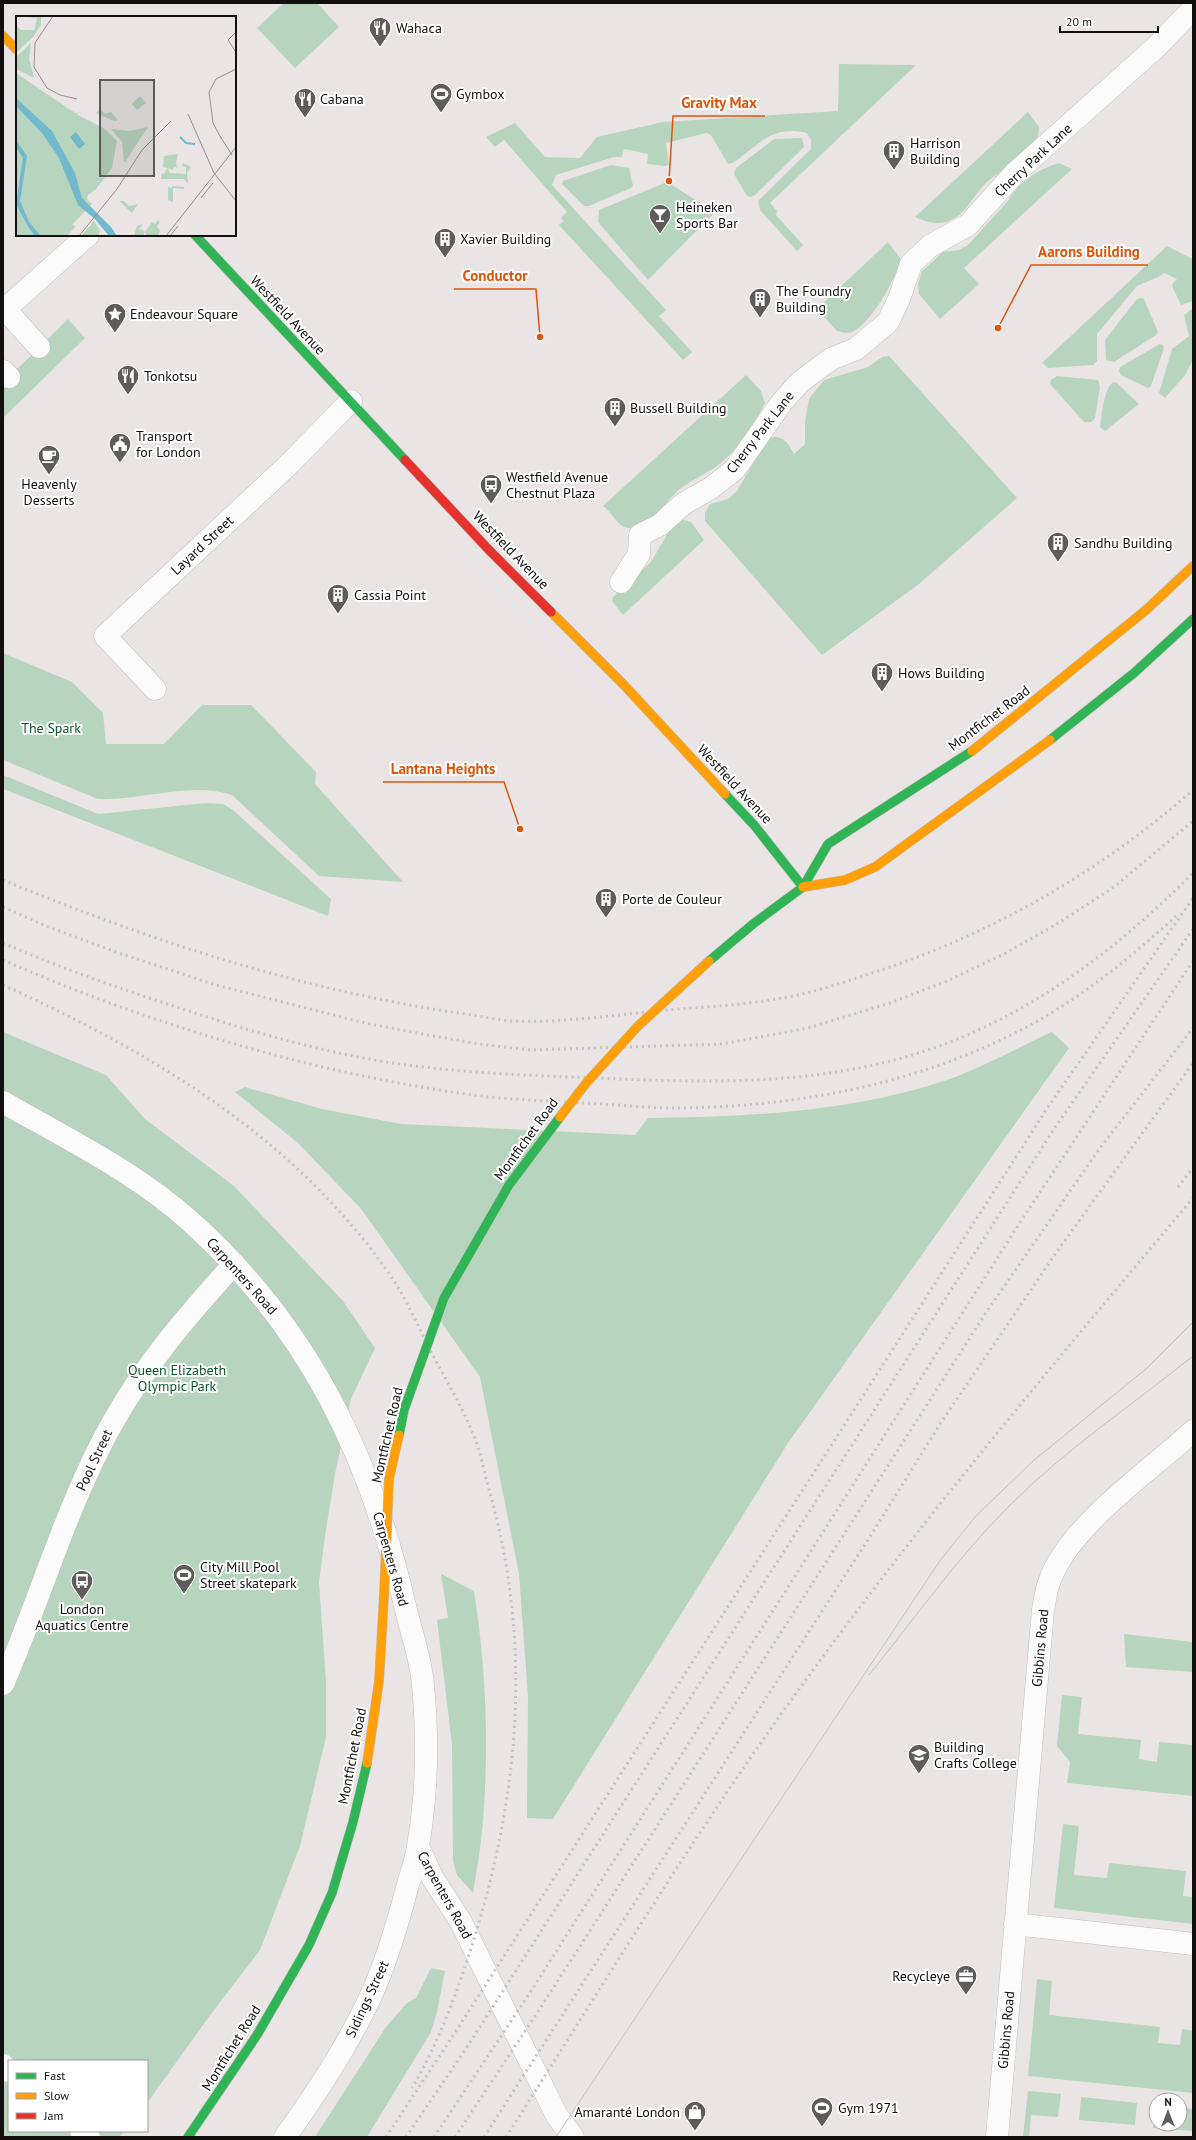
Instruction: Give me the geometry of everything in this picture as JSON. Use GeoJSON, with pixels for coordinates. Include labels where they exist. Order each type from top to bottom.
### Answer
{"type":"FeatureCollection","features":[{"type":"Feature","properties":{"kind":"street","name":"Cherry Park Lane"},"geometry":{"type":"LineString","coordinates":[[621,582],[639,554],[640,535],[660,526],[683,504],[711,488],[735,469],[782,402],[800,382],[831,359],[856,349],[888,322],[899,299],[911,264],[930,246],[968,226],[1014,174],[1155,48],[1193,9]]}},
{"type":"Feature","properties":{"kind":"street"},"geometry":{"type":"LineString","coordinates":[[3,36],[16,49]]}},
{"type":"Feature","properties":{"kind":"street"},"geometry":{"type":"LineString","coordinates":[[39,347],[4,309],[87,236]]}},
{"type":"Feature","properties":{"kind":"street","name":"Westfield Avenue"},"geometry":{"type":"LineString","coordinates":[[196,236],[484,544],[623,684],[754,825],[803,887]]}},
{"type":"Feature","properties":{"kind":"street","name":"Layard Street"},"geometry":{"type":"LineString","coordinates":[[154,689],[105,636],[285,468],[351,401]]}},
{"type":"Feature","properties":{"kind":"street","name":"Montfichet Road"},"geometry":{"type":"LineString","coordinates":[[188,2137],[257,2035],[309,1945],[332,1893],[353,1822],[370,1751],[379,1681],[389,1478],[404,1410],[444,1298],[509,1185],[587,1082],[638,1026],[709,961],[753,924],[803,887],[828,844],[969,753],[1146,610],[1193,566]]}},
{"type":"Feature","properties":{"kind":"street","name":"Montfichet Road"},"geometry":{"type":"LineString","coordinates":[[803,887],[851,878],[882,862],[997,781],[1118,685],[1193,619]]}},
{"type":"Feature","properties":{"kind":"street","name":"Carpenters Road"},"geometry":{"type":"LineString","coordinates":[[3,1102],[147,1187],[191,1221],[234,1264],[273,1310],[297,1342],[327,1393],[357,1451],[396,1568],[423,1682],[426,1759],[418,1846],[432,1877],[461,1922],[557,2116],[573,2137]]}},
{"type":"Feature","properties":{"kind":"street","name":"Pool Street"},"geometry":{"type":"LineString","coordinates":[[3,1684],[59,1538],[112,1423],[130,1393],[175,1330],[234,1264]]}},
{"type":"Feature","properties":{"kind":"street","name":"Gibbins Road"},"geometry":{"type":"LineString","coordinates":[[997,2137],[1043,1610],[1050,1580],[1075,1538],[1084,1528],[1193,1431]]}},
{"type":"Feature","properties":{"kind":"street","name":"Sidings Street"},"geometry":{"type":"LineString","coordinates":[[285,2137],[330,2070],[371,1997],[397,1927],[418,1846]]}},
{"type":"Feature","properties":{"kind":"street"},"geometry":{"type":"LineString","coordinates":[[1015,1924],[1193,1944]]}},
{"type":"Feature","properties":{"kind":"green space"},"geometry":{"type":"Polygon","coordinates":[[[284,3],[317,3],[339,27],[295,68],[257,28],[284,3]]]}},
{"type":"Feature","properties":{"kind":"green space"},"geometry":{"type":"Polygon","coordinates":[[[839,64],[916,65],[770,203],[777,211],[776,215],[803,245],[797,251],[760,210],[758,201],[811,149],[811,140],[807,133],[787,131],[771,136],[730,164],[728,164],[711,135],[706,133],[666,143],[669,165],[666,166],[647,164],[648,154],[624,149],[622,157],[614,157],[556,175],[552,185],[666,310],[659,316],[692,352],[683,360],[559,225],[564,221],[561,218],[567,212],[504,140],[495,147],[486,137],[515,123],[545,157],[580,158],[597,137],[663,122],[838,111],[839,64]]]}},
{"type":"Feature","properties":{"kind":"green space"},"geometry":{"type":"Polygon","coordinates":[[[1028,112],[1039,127],[1036,142],[1031,150],[986,183],[962,213],[957,217],[946,222],[937,223],[928,222],[915,217],[1028,112]]]}},
{"type":"Feature","properties":{"kind":"green space"},"geometry":{"type":"Polygon","coordinates":[[[802,138],[804,147],[755,195],[751,197],[747,196],[734,174],[736,168],[774,139],[802,138]]]}},
{"type":"Feature","properties":{"kind":"green space"},"geometry":{"type":"Polygon","coordinates":[[[1059,163],[1072,169],[964,268],[979,284],[940,319],[919,294],[918,284],[922,271],[943,252],[959,250],[968,245],[1008,201],[1017,188],[1036,173],[1059,163]]]}},
{"type":"Feature","properties":{"kind":"green space"},"geometry":{"type":"Polygon","coordinates":[[[611,165],[629,168],[633,186],[631,188],[589,206],[584,206],[562,184],[563,181],[611,165]]]}},
{"type":"Feature","properties":{"kind":"green space"},"geometry":{"type":"Polygon","coordinates":[[[667,182],[715,212],[648,280],[598,222],[599,210],[667,182]]]}},
{"type":"Feature","properties":{"kind":"green space"},"geometry":{"type":"Polygon","coordinates":[[[888,242],[900,258],[889,288],[874,311],[859,328],[850,333],[837,331],[817,309],[888,242]]]}},
{"type":"Feature","properties":{"kind":"green space"},"geometry":{"type":"Polygon","coordinates":[[[1167,246],[1193,259],[1193,301],[1181,305],[1172,286],[1177,279],[1164,273],[1137,286],[1097,334],[1097,361],[1093,365],[1048,368],[1042,363],[1167,246]]]}},
{"type":"Feature","properties":{"kind":"green space"},"geometry":{"type":"Polygon","coordinates":[[[1140,298],[1144,299],[1158,332],[1156,335],[1114,362],[1106,360],[1105,340],[1136,300],[1140,298]]]}},
{"type":"Feature","properties":{"kind":"green space"},"geometry":{"type":"Polygon","coordinates":[[[1193,308],[1193,360],[1185,375],[1165,398],[1159,393],[1172,349],[1189,336],[1184,315],[1193,308]]]}},
{"type":"Feature","properties":{"kind":"green space"},"geometry":{"type":"Polygon","coordinates":[[[68,319],[85,338],[3,418],[3,383],[68,319]]]}},
{"type":"Feature","properties":{"kind":"green space"},"geometry":{"type":"Polygon","coordinates":[[[1160,344],[1163,345],[1164,348],[1151,386],[1148,388],[1121,375],[1119,371],[1120,367],[1160,344]]]}},
{"type":"Feature","properties":{"kind":"green space"},"geometry":{"type":"Polygon","coordinates":[[[889,356],[1017,498],[919,584],[822,655],[705,521],[705,513],[710,504],[728,499],[737,491],[768,438],[781,438],[787,443],[794,454],[805,444],[805,422],[809,399],[824,380],[868,367],[882,357],[889,356]]]}},
{"type":"Feature","properties":{"kind":"green space"},"geometry":{"type":"Polygon","coordinates":[[[746,375],[761,391],[765,403],[750,429],[732,453],[717,466],[680,489],[651,520],[637,527],[628,528],[621,525],[603,506],[746,375]]]}},
{"type":"Feature","properties":{"kind":"green space"},"geometry":{"type":"Polygon","coordinates":[[[1057,376],[1098,380],[1100,387],[1095,418],[1091,422],[1084,422],[1050,384],[1051,380],[1057,376]]]}},
{"type":"Feature","properties":{"kind":"green space"},"geometry":{"type":"Polygon","coordinates":[[[1113,382],[1117,383],[1139,404],[1105,431],[1100,427],[1102,410],[1107,391],[1113,382]]]}},
{"type":"Feature","properties":{"kind":"green space"},"geometry":{"type":"Polygon","coordinates":[[[681,519],[691,522],[704,540],[623,615],[612,601],[613,597],[651,562],[672,526],[681,519]]]}},
{"type":"Feature","properties":{"kind":"green space","name":"The Spark"},"geometry":{"type":"Polygon","coordinates":[[[3,653],[72,682],[103,713],[106,744],[164,744],[202,705],[251,705],[316,772],[315,784],[403,882],[319,876],[232,795],[216,791],[200,790],[166,792],[114,799],[98,799],[3,760],[3,653]]]}},
{"type":"Feature","properties":{"kind":"green space"},"geometry":{"type":"Polygon","coordinates":[[[3,775],[98,814],[206,803],[223,804],[233,810],[331,899],[328,916],[3,789],[3,775]]]}},
{"type":"Feature","properties":{"kind":"green space","name":"Queen Elizabeth Olympic Park"},"geometry":{"type":"Polygon","coordinates":[[[3,1032],[106,1075],[145,1119],[234,1186],[343,1301],[375,1348],[351,1399],[335,1474],[319,1582],[326,1682],[326,1737],[300,1846],[260,1950],[211,2014],[148,2102],[148,2060],[8,2060],[8,2132],[123,2132],[119,2137],[3,2137],[3,1032]]]}},
{"type":"Feature","properties":{"kind":"green space"},"geometry":{"type":"Polygon","coordinates":[[[1052,1032],[1069,1048],[788,1443],[553,1819],[527,1818],[528,1697],[519,1574],[480,1377],[362,1210],[298,1143],[235,1092],[245,1087],[322,1109],[401,1124],[635,1135],[648,1118],[762,1114],[838,1106],[913,1090],[963,1074],[1052,1032]]]}},
{"type":"Feature","properties":{"kind":"green space"},"geometry":{"type":"Polygon","coordinates":[[[441,1574],[474,1591],[484,1677],[486,1734],[485,1792],[479,1857],[473,1893],[457,1875],[453,1861],[452,1744],[437,1620],[448,1618],[441,1574]]]}},
{"type":"Feature","properties":{"kind":"green space"},"geometry":{"type":"Polygon","coordinates":[[[1124,1634],[1193,1642],[1193,1672],[1126,1667],[1124,1634]]]}},
{"type":"Feature","properties":{"kind":"green space"},"geometry":{"type":"Polygon","coordinates":[[[1062,1695],[1082,1697],[1078,1734],[1141,1740],[1139,1759],[1157,1762],[1159,1742],[1193,1745],[1193,1796],[1067,1783],[1070,1762],[1057,1746],[1062,1695]]]}},
{"type":"Feature","properties":{"kind":"green space"},"geometry":{"type":"Polygon","coordinates":[[[1063,1824],[1079,1826],[1074,1875],[1107,1878],[1109,1863],[1186,1871],[1183,1896],[1193,1897],[1193,1924],[1054,1908],[1063,1824]]]}},
{"type":"Feature","properties":{"kind":"green space"},"geometry":{"type":"Polygon","coordinates":[[[431,1968],[445,1971],[437,2012],[431,2032],[367,2137],[315,2137],[386,2027],[407,2003],[416,1998],[431,1968]]]}},
{"type":"Feature","properties":{"kind":"green space"},"geometry":{"type":"Polygon","coordinates":[[[1037,1979],[1052,1981],[1049,2015],[1160,2027],[1158,2043],[1180,2045],[1182,2029],[1193,2031],[1193,2093],[1028,2076],[1037,1979]]]}},
{"type":"Feature","properties":{"kind":"green space"},"geometry":{"type":"Polygon","coordinates":[[[1028,2091],[1061,2094],[1058,2117],[1031,2115],[1029,2137],[1023,2137],[1028,2091]]]}},
{"type":"Feature","properties":{"kind":"green space"},"geometry":{"type":"Polygon","coordinates":[[[1081,2097],[1137,2103],[1135,2125],[1079,2120],[1081,2097]]]}},
{"type":"Feature","properties":{"kind":"green space"},"geometry":{"type":"Polygon","coordinates":[[[1188,2108],[1193,2109],[1193,2131],[1188,2131],[1188,2108]]]}},
{"type":"Feature","properties":{"kind":"tram line"},"geometry":{"type":"LineString","coordinates":[[556,2137],[939,1562],[975,1517],[1033,1461],[1147,1368],[1193,1322]]}},
{"type":"Feature","properties":{"kind":"tram line"},"geometry":{"type":"LineString","coordinates":[[869,1675],[972,1545],[1010,1505],[1053,1465],[1193,1356]]}},
{"type":"Feature","properties":{"kind":"railway"},"geometry":{"type":"LineString","coordinates":[[3,880],[141,933],[235,963],[331,988],[379,999],[510,1021],[565,1020],[732,1005],[777,999],[835,985],[913,959],[957,941],[999,921],[1081,875],[1157,820],[1193,790]]}},
{"type":"Feature","properties":{"kind":"railway"},"geometry":{"type":"LineString","coordinates":[[3,907],[46,926],[116,952],[216,985],[365,1023],[422,1034],[479,1044],[530,1050],[722,1044],[808,1028],[890,1003],[947,981],[1004,954],[1060,922],[1114,887],[1193,821]]}},
{"type":"Feature","properties":{"kind":"railway"},"geometry":{"type":"LineString","coordinates":[[3,943],[49,962],[142,996],[264,1034],[366,1059],[449,1070],[564,1077],[664,1081],[791,1078],[832,1073],[874,1065],[915,1054],[955,1040],[989,1025],[1021,1008],[1082,969],[1139,923],[1193,873]]}},
{"type":"Feature","properties":{"kind":"railway"},"geometry":{"type":"LineString","coordinates":[[386,2137],[458,2028],[1048,1107],[1193,898]]}},
{"type":"Feature","properties":{"kind":"railway"},"geometry":{"type":"LineString","coordinates":[[3,960],[60,984],[180,1027],[241,1046],[365,1076],[427,1088],[489,1097],[664,1108],[720,1107],[807,1098],[850,1090],[892,1080],[934,1067],[975,1051],[1015,1033],[1079,995],[1139,949],[1176,916]]}},
{"type":"Feature","properties":{"kind":"railway"},"geometry":{"type":"LineString","coordinates":[[406,2137],[469,2044],[1054,1129],[1193,929]]}},
{"type":"Feature","properties":{"kind":"railway"},"geometry":{"type":"LineString","coordinates":[[434,2137],[531,1991],[1019,1224],[1193,961]]}},
{"type":"Feature","properties":{"kind":"railway"},"geometry":{"type":"LineString","coordinates":[[3,985],[89,1027],[174,1075],[253,1131],[290,1162],[324,1195],[353,1227],[396,1284],[460,1406],[476,1441],[503,1549],[512,1605],[516,1661],[515,1717],[510,1772],[502,1828],[490,1883],[474,1939],[447,2015],[431,2052],[412,2088]]}},
{"type":"Feature","properties":{"kind":"railway"},"geometry":{"type":"LineString","coordinates":[[455,2137],[541,2007],[987,1311],[1100,1148],[1193,1028]]}},
{"type":"Feature","properties":{"kind":"railway"},"geometry":{"type":"LineString","coordinates":[[484,2137],[871,1535],[940,1424],[1058,1250],[1193,1063]]}},
{"type":"Feature","properties":{"kind":"railway"},"geometry":{"type":"LineString","coordinates":[[1178,1187],[1193,1168]]}},
{"type":"Feature","properties":{"kind":"railway"},"geometry":{"type":"LineString","coordinates":[[506,2137],[639,1927],[741,1771],[826,1652],[980,1454],[1193,1198]]}},
{"type":"Feature","properties":{"kind":"traffic: fast"},"geometry":{"type":"LineString","coordinates":[[196,236],[405,460]]}},
{"type":"Feature","properties":{"kind":"traffic: fast"},"geometry":{"type":"LineString","coordinates":[[1050,740],[1134,673],[1193,619]]}},
{"type":"Feature","properties":{"kind":"traffic: fast"},"geometry":{"type":"LineString","coordinates":[[709,961],[753,924],[803,887],[828,844],[972,751]]}},
{"type":"Feature","properties":{"kind":"traffic: fast"},"geometry":{"type":"LineString","coordinates":[[725,794],[754,825],[803,887]]}},
{"type":"Feature","properties":{"kind":"traffic: fast"},"geometry":{"type":"LineString","coordinates":[[399,1435],[404,1410],[444,1298],[509,1185],[560,1117]]}},
{"type":"Feature","properties":{"kind":"traffic: fast"},"geometry":{"type":"LineString","coordinates":[[188,2137],[257,2035],[309,1945],[332,1893],[353,1822],[367,1763]]}},
{"type":"Feature","properties":{"kind":"traffic: slow"},"geometry":{"type":"LineString","coordinates":[[3,36],[16,49]]}},
{"type":"Feature","properties":{"kind":"traffic: slow"},"geometry":{"type":"LineString","coordinates":[[972,751],[1146,610],[1193,566]]}},
{"type":"Feature","properties":{"kind":"traffic: slow"},"geometry":{"type":"LineString","coordinates":[[551,612],[623,684],[725,794]]}},
{"type":"Feature","properties":{"kind":"traffic: slow"},"geometry":{"type":"LineString","coordinates":[[803,887],[845,880],[875,867],[1050,740]]}},
{"type":"Feature","properties":{"kind":"traffic: slow"},"geometry":{"type":"LineString","coordinates":[[560,1117],[587,1082],[638,1026],[709,961]]}},
{"type":"Feature","properties":{"kind":"traffic: slow"},"geometry":{"type":"LineString","coordinates":[[384,1595],[389,1479],[399,1435]]}},
{"type":"Feature","properties":{"kind":"traffic: slow"},"geometry":{"type":"LineString","coordinates":[[367,1763],[379,1681],[384,1595]]}},
{"type":"Feature","properties":{"kind":"traffic: jam"},"geometry":{"type":"LineString","coordinates":[[405,460],[489,550],[551,612]]}},
{"type":"Feature","properties":{"kind":"place","name":"Wahaca"},"geometry":{"type":"Point","coordinates":[380,48]}},
{"type":"Feature","properties":{"kind":"place","name":"Gymbox"},"geometry":{"type":"Point","coordinates":[441,114]}},
{"type":"Feature","properties":{"kind":"place","name":"Cabana"},"geometry":{"type":"Point","coordinates":[305,118]}},
{"type":"Feature","properties":{"kind":"place","name":"Harrison Building"},"geometry":{"type":"Point","coordinates":[894,170]}},
{"type":"Feature","properties":{"kind":"place","name":"Gravity Max"},"geometry":{"type":"Point","coordinates":[669,181]}},
{"type":"Feature","properties":{"kind":"place","name":"Heineken Sports Bar"},"geometry":{"type":"Point","coordinates":[660,234]}},
{"type":"Feature","properties":{"kind":"place","name":"Xavier Building"},"geometry":{"type":"Point","coordinates":[445,258]}},
{"type":"Feature","properties":{"kind":"place","name":"The Foundry Building"},"geometry":{"type":"Point","coordinates":[760,318]}},
{"type":"Feature","properties":{"kind":"place","name":"Aarons Building"},"geometry":{"type":"Point","coordinates":[998,328]}},
{"type":"Feature","properties":{"kind":"place","name":"Endeavour Square"},"geometry":{"type":"Point","coordinates":[115,334]}},
{"type":"Feature","properties":{"kind":"place","name":"Conductor"},"geometry":{"type":"Point","coordinates":[540,337]}},
{"type":"Feature","properties":{"kind":"place","name":"Tonkotsu"},"geometry":{"type":"Point","coordinates":[128,396]}},
{"type":"Feature","properties":{"kind":"place","name":"Bussell Building"},"geometry":{"type":"Point","coordinates":[615,428]}},
{"type":"Feature","properties":{"kind":"place","name":"Transport for London"},"geometry":{"type":"Point","coordinates":[120,464]}},
{"type":"Feature","properties":{"kind":"place","name":"Heavenly Desserts"},"geometry":{"type":"Point","coordinates":[49,476]}},
{"type":"Feature","properties":{"kind":"place","name":"Westfield Avenue Chestnut Plaza"},"geometry":{"type":"Point","coordinates":[491,504]}},
{"type":"Feature","properties":{"kind":"place","name":"Sandhu Building"},"geometry":{"type":"Point","coordinates":[1058,562]}},
{"type":"Feature","properties":{"kind":"place","name":"Cassia Point"},"geometry":{"type":"Point","coordinates":[338,614]}},
{"type":"Feature","properties":{"kind":"place","name":"Hows Building"},"geometry":{"type":"Point","coordinates":[882,692]}},
{"type":"Feature","properties":{"kind":"place","name":"Lantana Heights"},"geometry":{"type":"Point","coordinates":[520,829]}},
{"type":"Feature","properties":{"kind":"place","name":"Porte de Couleur"},"geometry":{"type":"Point","coordinates":[606,918]}},
{"type":"Feature","properties":{"kind":"place","name":"City Mill Pool Street skatepark"},"geometry":{"type":"Point","coordinates":[184,1594]}},
{"type":"Feature","properties":{"kind":"place","name":"London Aquatics Centre"},"geometry":{"type":"Point","coordinates":[82,1600]}},
{"type":"Feature","properties":{"kind":"place","name":"Building Crafts College"},"geometry":{"type":"Point","coordinates":[919,1774]}},
{"type":"Feature","properties":{"kind":"place","name":"Recycleye"},"geometry":{"type":"Point","coordinates":[966,1996]}},
{"type":"Feature","properties":{"kind":"place","name":"Gym 1971"},"geometry":{"type":"Point","coordinates":[822,2128]}},
{"type":"Feature","properties":{"kind":"place","name":"Amaranté London"},"geometry":{"type":"Point","coordinates":[695,2132]}}]}
